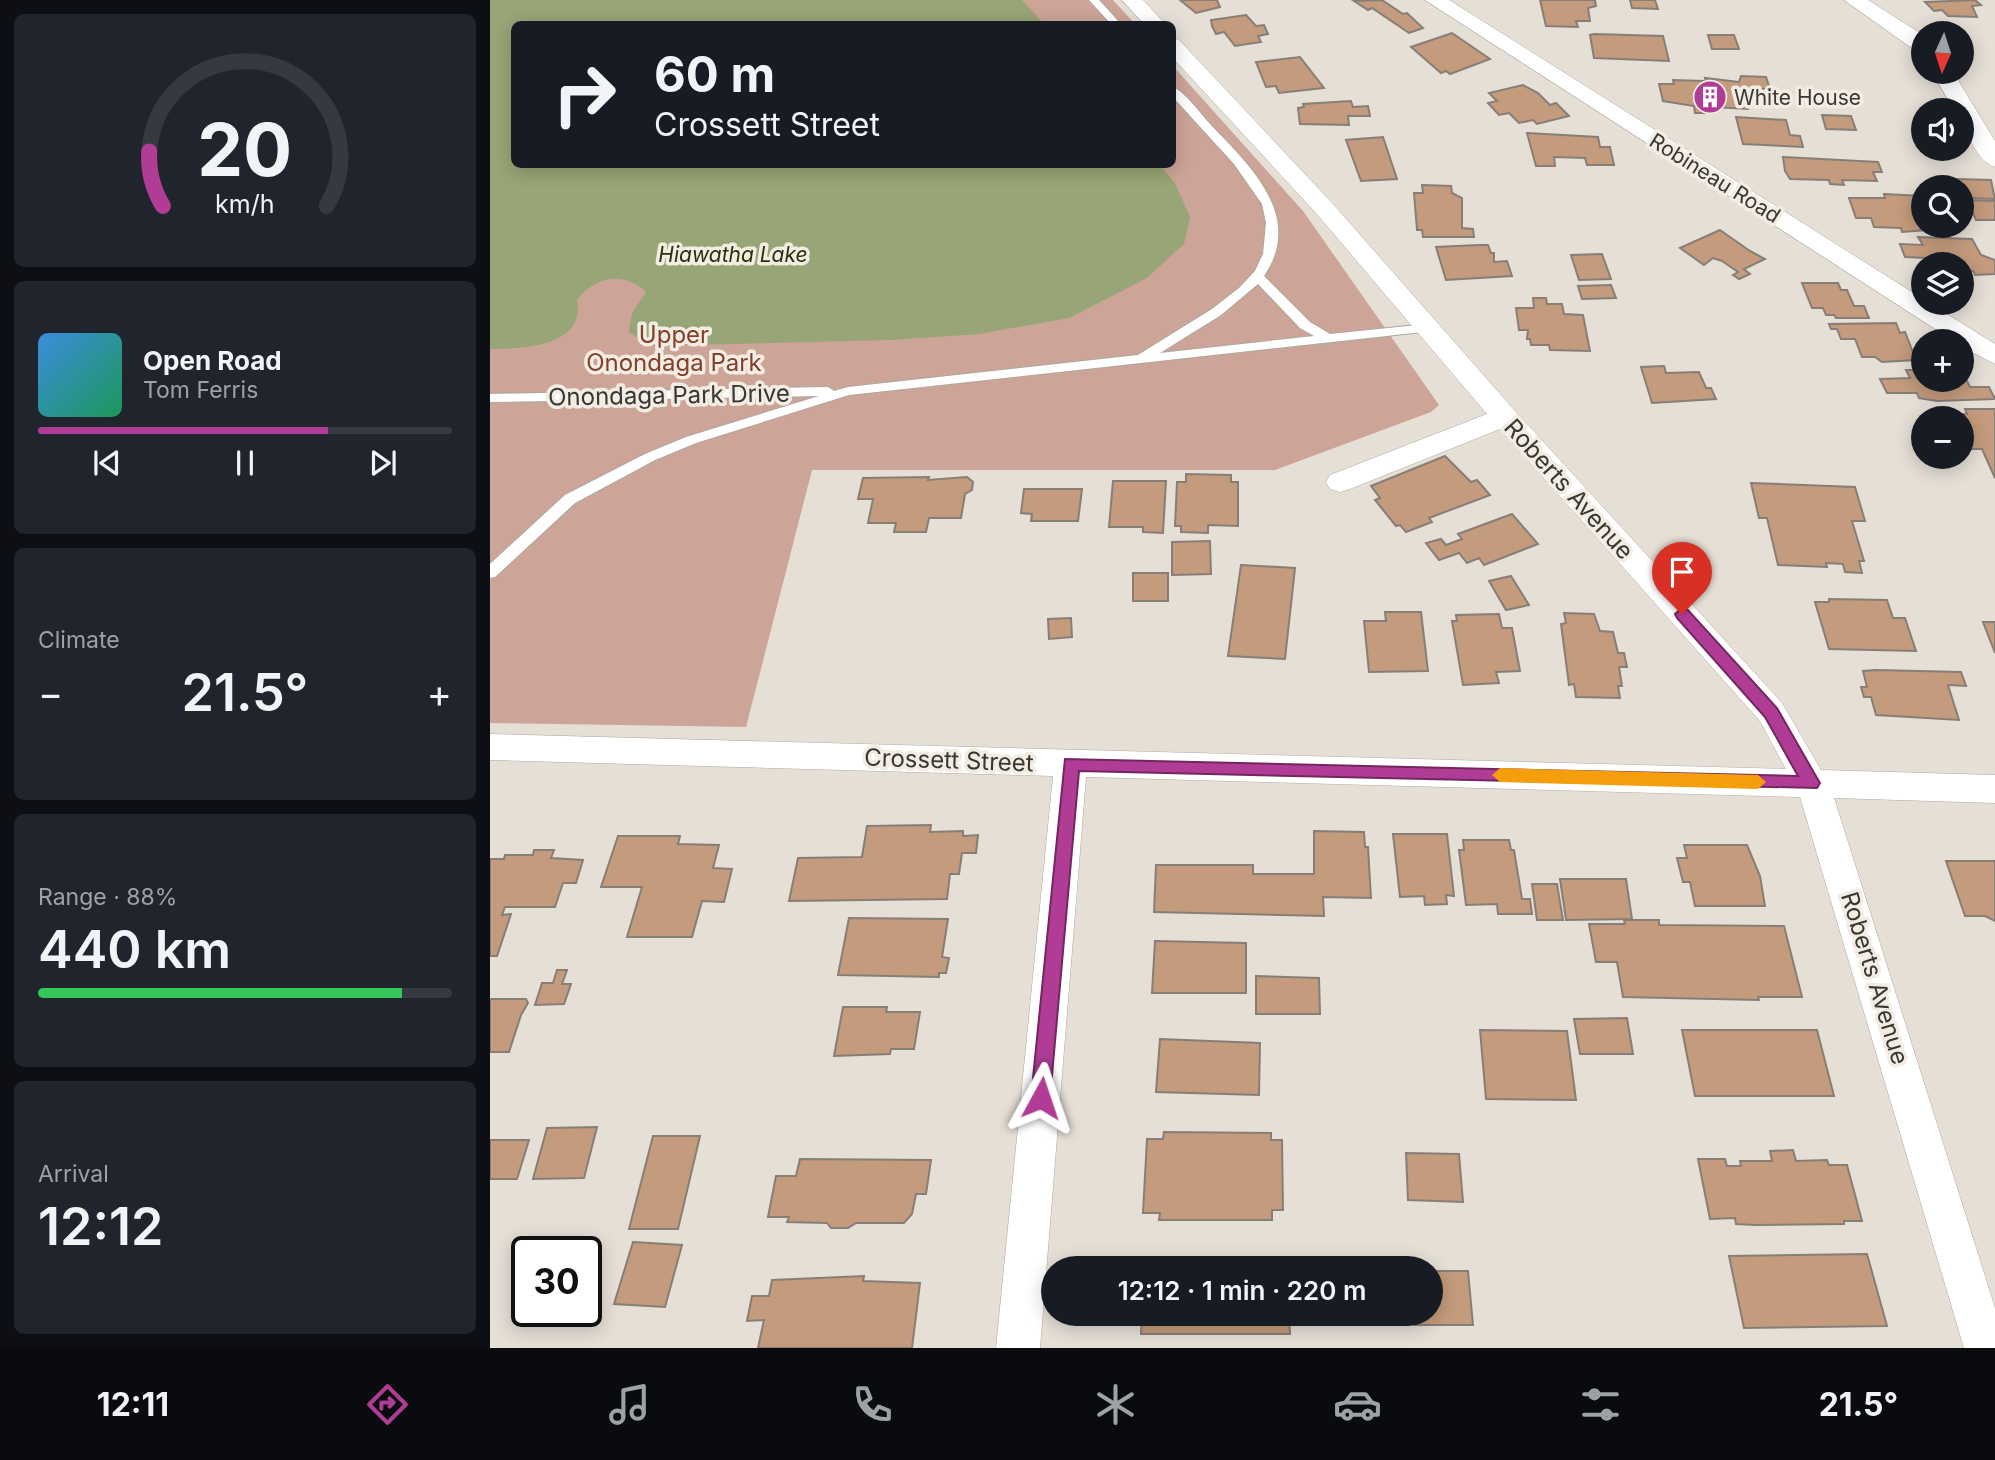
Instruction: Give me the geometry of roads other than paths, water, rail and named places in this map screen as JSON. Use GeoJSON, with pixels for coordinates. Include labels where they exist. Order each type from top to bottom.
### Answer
{"type":"FeatureCollection","features":[{"type":"Feature","properties":{"kind":"street"},"geometry":{"type":"LineString","coordinates":[[1132,0],[1152,21]]}},
{"type":"Feature","properties":{"kind":"street","name":"Robineau Road"},"geometry":{"type":"LineString","coordinates":[[1435,0],[1995,356]]}},
{"type":"Feature","properties":{"kind":"street"},"geometry":{"type":"LineString","coordinates":[[1854,0],[1911,36]]}},
{"type":"Feature","properties":{"kind":"street","name":"Roberts Avenue"},"geometry":{"type":"LineString","coordinates":[[1176,48],[1324,208],[1505,417],[1771,712],[1811,783],[1826,818],[1986,1348]]}},
{"type":"Feature","properties":{"kind":"street"},"geometry":{"type":"LineString","coordinates":[[1949,84],[1995,160]]}},
{"type":"Feature","properties":{"kind":"street"},"geometry":{"type":"LineString","coordinates":[[1340,482],[1505,417]]}},
{"type":"Feature","properties":{"kind":"street","name":"Crossett Street"},"geometry":{"type":"LineString","coordinates":[[490,747],[1995,789]]}},
{"type":"Feature","properties":{"kind":"street"},"geometry":{"type":"LineString","coordinates":[[1018,1348],[1071,764]]}},
{"type":"Feature","properties":{"kind":"lane"},"geometry":{"type":"LineString","coordinates":[[1094,0],[1113,21]]}},
{"type":"Feature","properties":{"kind":"lane","name":"Onondaga Park Drive"},"geometry":{"type":"LineString","coordinates":[[1138,361],[1243,292],[1258,277],[1270,248],[1273,222],[1267,203],[1254,182],[1176,94]]}},
{"type":"Feature","properties":{"kind":"lane"},"geometry":{"type":"LineString","coordinates":[[1258,277],[1305,325],[1328,340]]}},
{"type":"Feature","properties":{"kind":"lane","name":"Onondaga Park Drive"},"geometry":{"type":"LineString","coordinates":[[490,398],[848,391],[1427,328]]}},
{"type":"Feature","properties":{"kind":"lane","name":"Onondaga Park Drive"},"geometry":{"type":"LineString","coordinates":[[490,573],[570,499],[650,457],[691,440],[848,391]]}},
{"type":"Feature","properties":{"kind":"water","name":"Hiawatha Lake"},"geometry":{"type":"Polygon","coordinates":[[[490,0],[1022,0],[1041,21],[511,21],[511,168],[1162,168],[1175,183],[1190,217],[1184,244],[1147,278],[1069,318],[979,334],[892,340],[650,346],[629,332],[632,313],[646,292],[628,281],[610,279],[592,286],[577,300],[577,316],[572,327],[562,336],[534,346],[490,349],[490,0]]]}},
{"type":"Feature","properties":{"kind":"place","name":"White House"},"geometry":{"type":"Point","coordinates":[1710,97]}},
{"type":"Feature","properties":{"kind":"park label","name":"Upper Onondaga Park"},"geometry":{"type":"Point","coordinates":[674,348]}}]}
